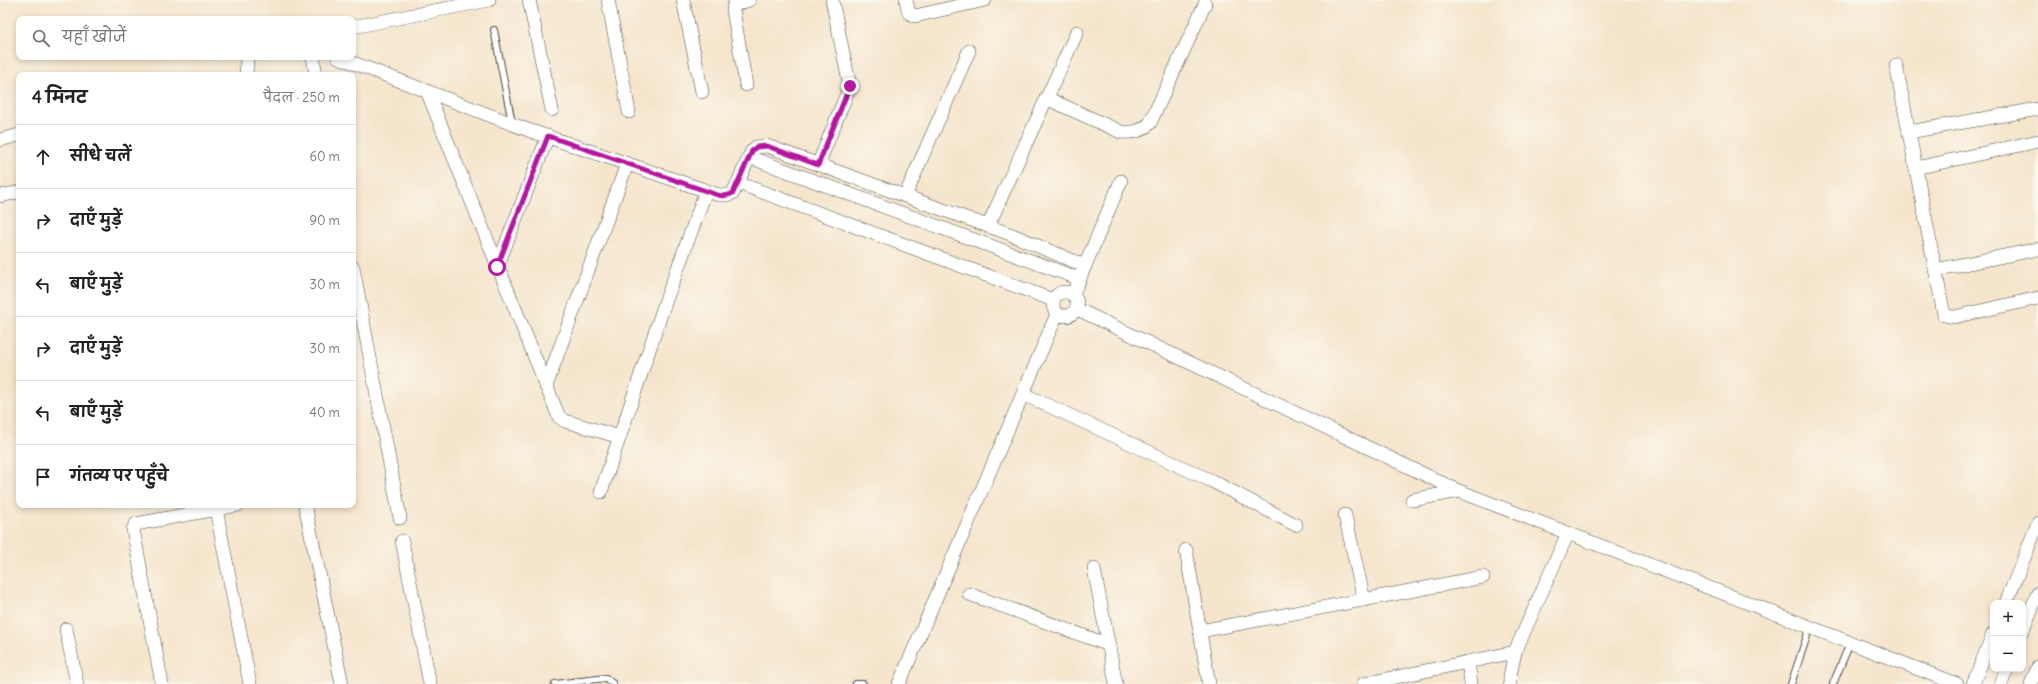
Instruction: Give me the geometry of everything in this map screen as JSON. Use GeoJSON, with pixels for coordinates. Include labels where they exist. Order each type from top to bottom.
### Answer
{"type":"FeatureCollection","features":[{"type":"Feature","properties":{"kind":"street"},"geometry":{"type":"LineString","coordinates":[[356,26],[489,0]]}},
{"type":"Feature","properties":{"kind":"street"},"geometry":{"type":"LineString","coordinates":[[529,0],[552,110]]}},
{"type":"Feature","properties":{"kind":"street"},"geometry":{"type":"LineString","coordinates":[[608,0],[629,112]]}},
{"type":"Feature","properties":{"kind":"street"},"geometry":{"type":"LineString","coordinates":[[683,0],[702,92]]}},
{"type":"Feature","properties":{"kind":"street"},"geometry":{"type":"LineString","coordinates":[[746,85],[733,10],[734,5],[749,0]]}},
{"type":"Feature","properties":{"kind":"street"},"geometry":{"type":"LineString","coordinates":[[818,165],[850,86],[832,0]]}},
{"type":"Feature","properties":{"kind":"street"},"geometry":{"type":"LineString","coordinates":[[906,0],[909,13],[915,16],[985,0]]}},
{"type":"Feature","properties":{"kind":"street"},"geometry":{"type":"LineString","coordinates":[[1046,98],[1121,132],[1133,133],[1143,130],[1150,123],[1205,4]]}},
{"type":"Feature","properties":{"kind":"street"},"geometry":{"type":"LineString","coordinates":[[988,226],[1077,32]]}},
{"type":"Feature","properties":{"kind":"street"},"geometry":{"type":"LineString","coordinates":[[905,196],[969,52]]}},
{"type":"Feature","properties":{"kind":"street"},"geometry":{"type":"LineString","coordinates":[[246,72],[247,60]]}},
{"type":"Feature","properties":{"kind":"street"},"geometry":{"type":"LineString","coordinates":[[314,60],[316,72]]}},
{"type":"Feature","properties":{"kind":"street"},"geometry":{"type":"LineString","coordinates":[[346,60],[512,123],[719,195],[729,196],[733,193],[749,158],[756,147],[761,146],[988,226],[1085,266]]}},
{"type":"Feature","properties":{"kind":"street"},"geometry":{"type":"LineString","coordinates":[[1896,64],[1944,315],[1948,317],[2038,298]]}},
{"type":"Feature","properties":{"kind":"street"},"geometry":{"type":"LineString","coordinates":[[427,91],[497,267],[559,416],[566,421],[620,438]]}},
{"type":"Feature","properties":{"kind":"street"},"geometry":{"type":"LineString","coordinates":[[1909,132],[2038,109]]}},
{"type":"Feature","properties":{"kind":"street"},"geometry":{"type":"LineString","coordinates":[[0,140],[16,136]]}},
{"type":"Feature","properties":{"kind":"street"},"geometry":{"type":"LineString","coordinates":[[497,267],[548,136]]}},
{"type":"Feature","properties":{"kind":"street"},"geometry":{"type":"LineString","coordinates":[[1916,168],[2038,141]]}},
{"type":"Feature","properties":{"kind":"street"},"geometry":{"type":"LineString","coordinates":[[749,158],[1080,279]]}},
{"type":"Feature","properties":{"kind":"street"},"geometry":{"type":"LineString","coordinates":[[546,386],[627,164]]}},
{"type":"Feature","properties":{"kind":"street"},"geometry":{"type":"LineString","coordinates":[[1073,294],[1121,181]]}},
{"type":"Feature","properties":{"kind":"street"},"geometry":{"type":"LineString","coordinates":[[738,183],[1053,300]]}},
{"type":"Feature","properties":{"kind":"street"},"geometry":{"type":"LineString","coordinates":[[602,492],[665,302],[706,191]]}},
{"type":"Feature","properties":{"kind":"street"},"geometry":{"type":"LineString","coordinates":[[0,196],[16,193]]}},
{"type":"Feature","properties":{"kind":"street"},"geometry":{"type":"LineString","coordinates":[[1935,270],[2038,249]]}},
{"type":"Feature","properties":{"kind":"street"},"geometry":{"type":"LineString","coordinates":[[1066,292],[1073,294],[1078,301],[1076,309],[1072,315],[1064,317],[1057,314],[1053,308],[1053,300],[1058,293],[1066,292]]}},
{"type":"Feature","properties":{"kind":"street"},"geometry":{"type":"LineString","coordinates":[[356,295],[400,518]]}},
{"type":"Feature","properties":{"kind":"street"},"geometry":{"type":"LineString","coordinates":[[1076,309],[1459,491],[1957,684]]}},
{"type":"Feature","properties":{"kind":"street"},"geometry":{"type":"LineString","coordinates":[[898,684],[1057,314]]}},
{"type":"Feature","properties":{"kind":"street"},"geometry":{"type":"LineString","coordinates":[[1023,394],[1212,481],[1296,525]]}},
{"type":"Feature","properties":{"kind":"street"},"geometry":{"type":"LineString","coordinates":[[1412,500],[1459,491]]}},
{"type":"Feature","properties":{"kind":"street"},"geometry":{"type":"LineString","coordinates":[[162,684],[133,529],[136,524],[222,508]]}},
{"type":"Feature","properties":{"kind":"street"},"geometry":{"type":"LineString","coordinates":[[306,508],[342,684]]}},
{"type":"Feature","properties":{"kind":"street"},"geometry":{"type":"LineString","coordinates":[[216,509],[250,684]]}},
{"type":"Feature","properties":{"kind":"street"},"geometry":{"type":"LineString","coordinates":[[1345,515],[1364,600]]}},
{"type":"Feature","properties":{"kind":"street"},"geometry":{"type":"LineString","coordinates":[[2007,600],[2038,523]]}},
{"type":"Feature","properties":{"kind":"street"},"geometry":{"type":"LineString","coordinates":[[1510,684],[1510,676],[1515,652],[1568,533]]}},
{"type":"Feature","properties":{"kind":"street"},"geometry":{"type":"LineString","coordinates":[[402,541],[430,684]]}},
{"type":"Feature","properties":{"kind":"street"},"geometry":{"type":"LineString","coordinates":[[1186,550],[1209,684]]}},
{"type":"Feature","properties":{"kind":"street"},"geometry":{"type":"LineString","coordinates":[[1094,569],[1116,684]]}},
{"type":"Feature","properties":{"kind":"street"},"geometry":{"type":"LineString","coordinates":[[1200,631],[1483,577]]}},
{"type":"Feature","properties":{"kind":"street"},"geometry":{"type":"LineString","coordinates":[[969,594],[1109,645]]}},
{"type":"Feature","properties":{"kind":"street"},"geometry":{"type":"LineString","coordinates":[[2026,623],[2038,594]]}},
{"type":"Feature","properties":{"kind":"street"},"geometry":{"type":"LineString","coordinates":[[66,629],[77,684]]}},
{"type":"Feature","properties":{"kind":"street"},"geometry":{"type":"LineString","coordinates":[[1973,684],[1992,636]]}},
{"type":"Feature","properties":{"kind":"street"},"geometry":{"type":"LineString","coordinates":[[1363,684],[1386,682],[1515,652]]}},
{"type":"Feature","properties":{"kind":"street"},"geometry":{"type":"LineString","coordinates":[[1468,662],[1471,684]]}},
{"type":"Feature","properties":{"kind":"street"},"geometry":{"type":"LineString","coordinates":[[2031,684],[2038,667]]}},
{"type":"Feature","properties":{"kind":"street"},"geometry":{"type":"LineString","coordinates":[[2001,684],[2006,672]]}},
{"type":"Feature","properties":{"kind":"lane"},"geometry":{"type":"LineString","coordinates":[[494,30],[512,123]]}},
{"type":"Feature","properties":{"kind":"lane"},"geometry":{"type":"LineString","coordinates":[[1791,684],[1810,627]]}},
{"type":"Feature","properties":{"kind":"lane"},"geometry":{"type":"LineString","coordinates":[[1834,684],[1850,643]]}},
{"type":"Feature","properties":{"kind":"lane"},"geometry":{"type":"LineString","coordinates":[[555,684],[606,678],[614,684]]}},
{"type":"Feature","properties":{"kind":"lane"},"geometry":{"type":"LineString","coordinates":[[856,684],[863,684]]}},
{"type":"Feature","properties":{"kind":"route"},"geometry":{"type":"LineString","coordinates":[[497,267],[548,136],[706,191],[729,196],[733,193],[752,151],[756,147],[767,146],[818,165],[848,95],[850,86]]}}]}
